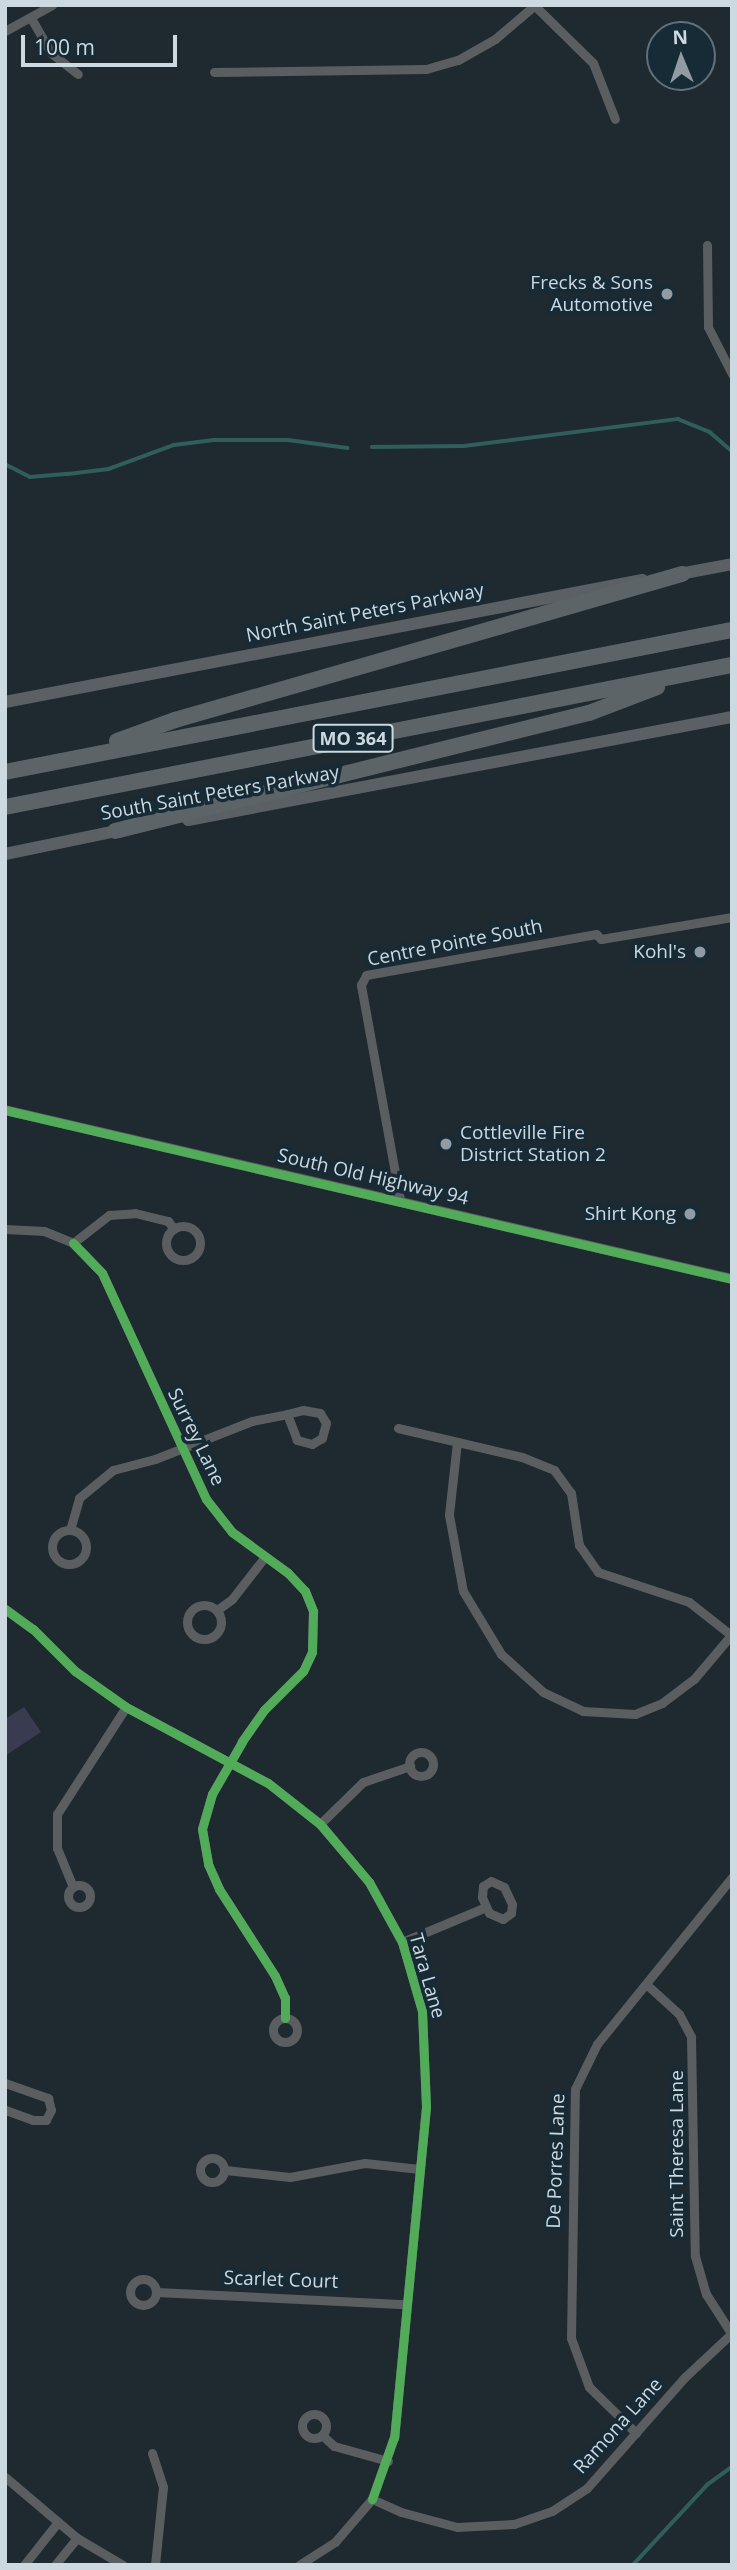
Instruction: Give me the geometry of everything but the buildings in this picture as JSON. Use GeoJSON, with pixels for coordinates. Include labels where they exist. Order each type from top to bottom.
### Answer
{"type":"FeatureCollection","features":[{"type":"Feature","properties":{"kind":"highway"},"geometry":{"type":"LineString","coordinates":[[72,758],[175,720],[682,574]]}},
{"type":"Feature","properties":{"kind":"highway","name":"MO 364"},"geometry":{"type":"LineString","coordinates":[[5,772],[732,630]]}},
{"type":"Feature","properties":{"kind":"highway","name":"MO 364"},"geometry":{"type":"LineString","coordinates":[[5,807],[732,665]]}},
{"type":"Feature","properties":{"kind":"highway"},"geometry":{"type":"LineString","coordinates":[[115,831],[589,713],[701,671]]}},
{"type":"Feature","properties":{"kind":"main road","name":"North Saint Peters Parkway"},"geometry":{"type":"LineString","coordinates":[[5,702],[732,564]]}},
{"type":"Feature","properties":{"kind":"main road","name":"South Saint Peters Parkway"},"geometry":{"type":"LineString","coordinates":[[5,854],[115,831],[732,718]]}},
{"type":"Feature","properties":{"kind":"street"},"geometry":{"type":"LineString","coordinates":[[5,31],[52,5]]}},
{"type":"Feature","properties":{"kind":"street"},"geometry":{"type":"LineString","coordinates":[[214,72],[426,69],[458,60],[495,39],[534,5],[593,63],[615,119]]}},
{"type":"Feature","properties":{"kind":"street"},"geometry":{"type":"LineString","coordinates":[[31,18],[51,53],[78,74]]}},
{"type":"Feature","properties":{"kind":"street"},"geometry":{"type":"LineString","coordinates":[[707,245],[708,327],[732,374]]}},
{"type":"Feature","properties":{"kind":"street","name":"Centre Pointe South"},"geometry":{"type":"LineString","coordinates":[[400,1200],[361,985],[366,975],[596,934],[601,939],[732,917]]}},
{"type":"Feature","properties":{"kind":"street","name":"South Old Highway 94"},"geometry":{"type":"LineString","coordinates":[[5,1110],[732,1279]]}},
{"type":"Feature","properties":{"kind":"street"},"geometry":{"type":"LineString","coordinates":[[5,1229],[44,1231],[73,1243],[109,1215],[135,1213],[168,1221],[174,1228]]}},
{"type":"Feature","properties":{"kind":"street","name":"Surrey Lane"},"geometry":{"type":"LineString","coordinates":[[73,1243],[102,1273],[180,1450],[206,1499],[232,1532],[305,1591],[314,1620],[312,1652],[303,1671],[264,1710],[230,1763],[205,1815],[202,1842],[228,1907],[262,1950],[275,1976],[285,1998],[285,2018]]}},
{"type":"Feature","properties":{"kind":"street"},"geometry":{"type":"LineString","coordinates":[[70,1530],[79,1498],[93,1482],[113,1470],[180,1450],[251,1421],[286,1414],[314,1410],[324,1417],[325,1434],[312,1444],[301,1443],[293,1435],[286,1414]]}},
{"type":"Feature","properties":{"kind":"street"},"geometry":{"type":"LineString","coordinates":[[398,1428],[457,1442],[541,1462],[554,1470],[571,1493],[579,1545],[598,1572],[689,1602],[731,1634],[694,1679],[662,1703],[635,1714],[583,1712],[543,1692],[501,1654],[463,1591],[449,1515],[457,1442]]}},
{"type":"Feature","properties":{"kind":"street"},"geometry":{"type":"LineString","coordinates":[[217,1611],[232,1599],[264,1558]]}},
{"type":"Feature","properties":{"kind":"street","name":"Tara Lane"},"geometry":{"type":"LineString","coordinates":[[5,1609],[33,1629],[75,1671],[126,1707],[268,1783],[320,1824],[369,1882],[402,1942],[425,2035],[420,2169],[388,2461],[372,2499]]}},
{"type":"Feature","properties":{"kind":"street"},"geometry":{"type":"LineString","coordinates":[[73,1887],[57,1849],[57,1814],[126,1707]]}},
{"type":"Feature","properties":{"kind":"street"},"geometry":{"type":"LineString","coordinates":[[320,1824],[363,1782],[410,1766]]}},
{"type":"Feature","properties":{"kind":"street","name":"De Porres Lane"},"geometry":{"type":"LineString","coordinates":[[636,2433],[589,2387],[571,2338],[575,2089],[583,2066],[732,1877]]}},
{"type":"Feature","properties":{"kind":"street"},"geometry":{"type":"LineString","coordinates":[[402,1942],[486,1907]]}},
{"type":"Feature","properties":{"kind":"street","name":"Saint Theresa Lane"},"geometry":{"type":"LineString","coordinates":[[646,1984],[679,2014],[691,2037],[695,2256],[706,2294],[731,2333]]}},
{"type":"Feature","properties":{"kind":"street"},"geometry":{"type":"LineString","coordinates":[[5,2083],[48,2098],[51,2110],[46,2120],[33,2120],[5,2110]]}},
{"type":"Feature","properties":{"kind":"street"},"geometry":{"type":"LineString","coordinates":[[225,2170],[290,2177],[365,2163],[420,2169]]}},
{"type":"Feature","properties":{"kind":"street","name":"Scarlet Court"},"geometry":{"type":"LineString","coordinates":[[156,2292],[405,2304]]}},
{"type":"Feature","properties":{"kind":"street","name":"Ramona Lane"},"geometry":{"type":"LineString","coordinates":[[372,2499],[439,2525],[475,2528],[514,2524],[552,2511],[587,2488],[731,2333]]}},
{"type":"Feature","properties":{"kind":"street"},"geometry":{"type":"LineString","coordinates":[[322,2435],[334,2446],[388,2461]]}},
{"type":"Feature","properties":{"kind":"street"},"geometry":{"type":"LineString","coordinates":[[152,2453],[163,2487],[155,2565]]}},
{"type":"Feature","properties":{"kind":"street"},"geometry":{"type":"LineString","coordinates":[[5,2477],[77,2538],[123,2565]]}},
{"type":"Feature","properties":{"kind":"street"},"geometry":{"type":"LineString","coordinates":[[299,2565],[335,2542],[372,2499]]}},
{"type":"Feature","properties":{"kind":"street"},"geometry":{"type":"LineString","coordinates":[[24,2565],[58,2522]]}},
{"type":"Feature","properties":{"kind":"street"},"geometry":{"type":"LineString","coordinates":[[55,2565],[77,2538]]}},
{"type":"Feature","properties":{"kind":"shaded area"},"geometry":{"type":"Polygon","coordinates":[[[24,1707],[41,1732],[5,1756],[5,1719],[24,1707]]]}},
{"type":"Feature","properties":{"kind":"waterway"},"geometry":{"type":"LineString","coordinates":[[372,447],[464,446],[678,419],[710,432],[732,451]]}},
{"type":"Feature","properties":{"kind":"waterway"},"geometry":{"type":"LineString","coordinates":[[5,464],[30,477],[68,474],[109,469],[174,445],[212,440],[288,440],[347,448]]}},
{"type":"Feature","properties":{"kind":"waterway"},"geometry":{"type":"LineString","coordinates":[[633,2565],[707,2485],[732,2467]]}},
{"type":"Feature","properties":{"kind":"cycle path"},"geometry":{"type":"LineString","coordinates":[[5,1110],[732,1279]]}},
{"type":"Feature","properties":{"kind":"cycle path"},"geometry":{"type":"LineString","coordinates":[[73,1243],[102,1273],[206,1499],[232,1532],[288,1573],[305,1591],[313,1611],[312,1652],[303,1671],[264,1710],[242,1742],[212,1794],[202,1829],[208,1864],[219,1889],[275,1976],[285,1998],[285,2018]]}},
{"type":"Feature","properties":{"kind":"cycle path"},"geometry":{"type":"LineString","coordinates":[[5,1609],[33,1629],[75,1671],[126,1707],[268,1783],[320,1824],[369,1882],[402,1942],[422,2011],[426,2107],[394,2437],[372,2499]]}},
{"type":"Feature","properties":{"kind":"place","name":"Frecks & Sons Automotive"},"geometry":{"type":"Point","coordinates":[667,294]}},
{"type":"Feature","properties":{"kind":"place","name":"Kohl's"},"geometry":{"type":"Point","coordinates":[700,952]}},
{"type":"Feature","properties":{"kind":"place","name":"Cottleville Fire District Station 2"},"geometry":{"type":"Point","coordinates":[446,1144]}},
{"type":"Feature","properties":{"kind":"place","name":"Shirt Kong"},"geometry":{"type":"Point","coordinates":[690,1214]}}]}
